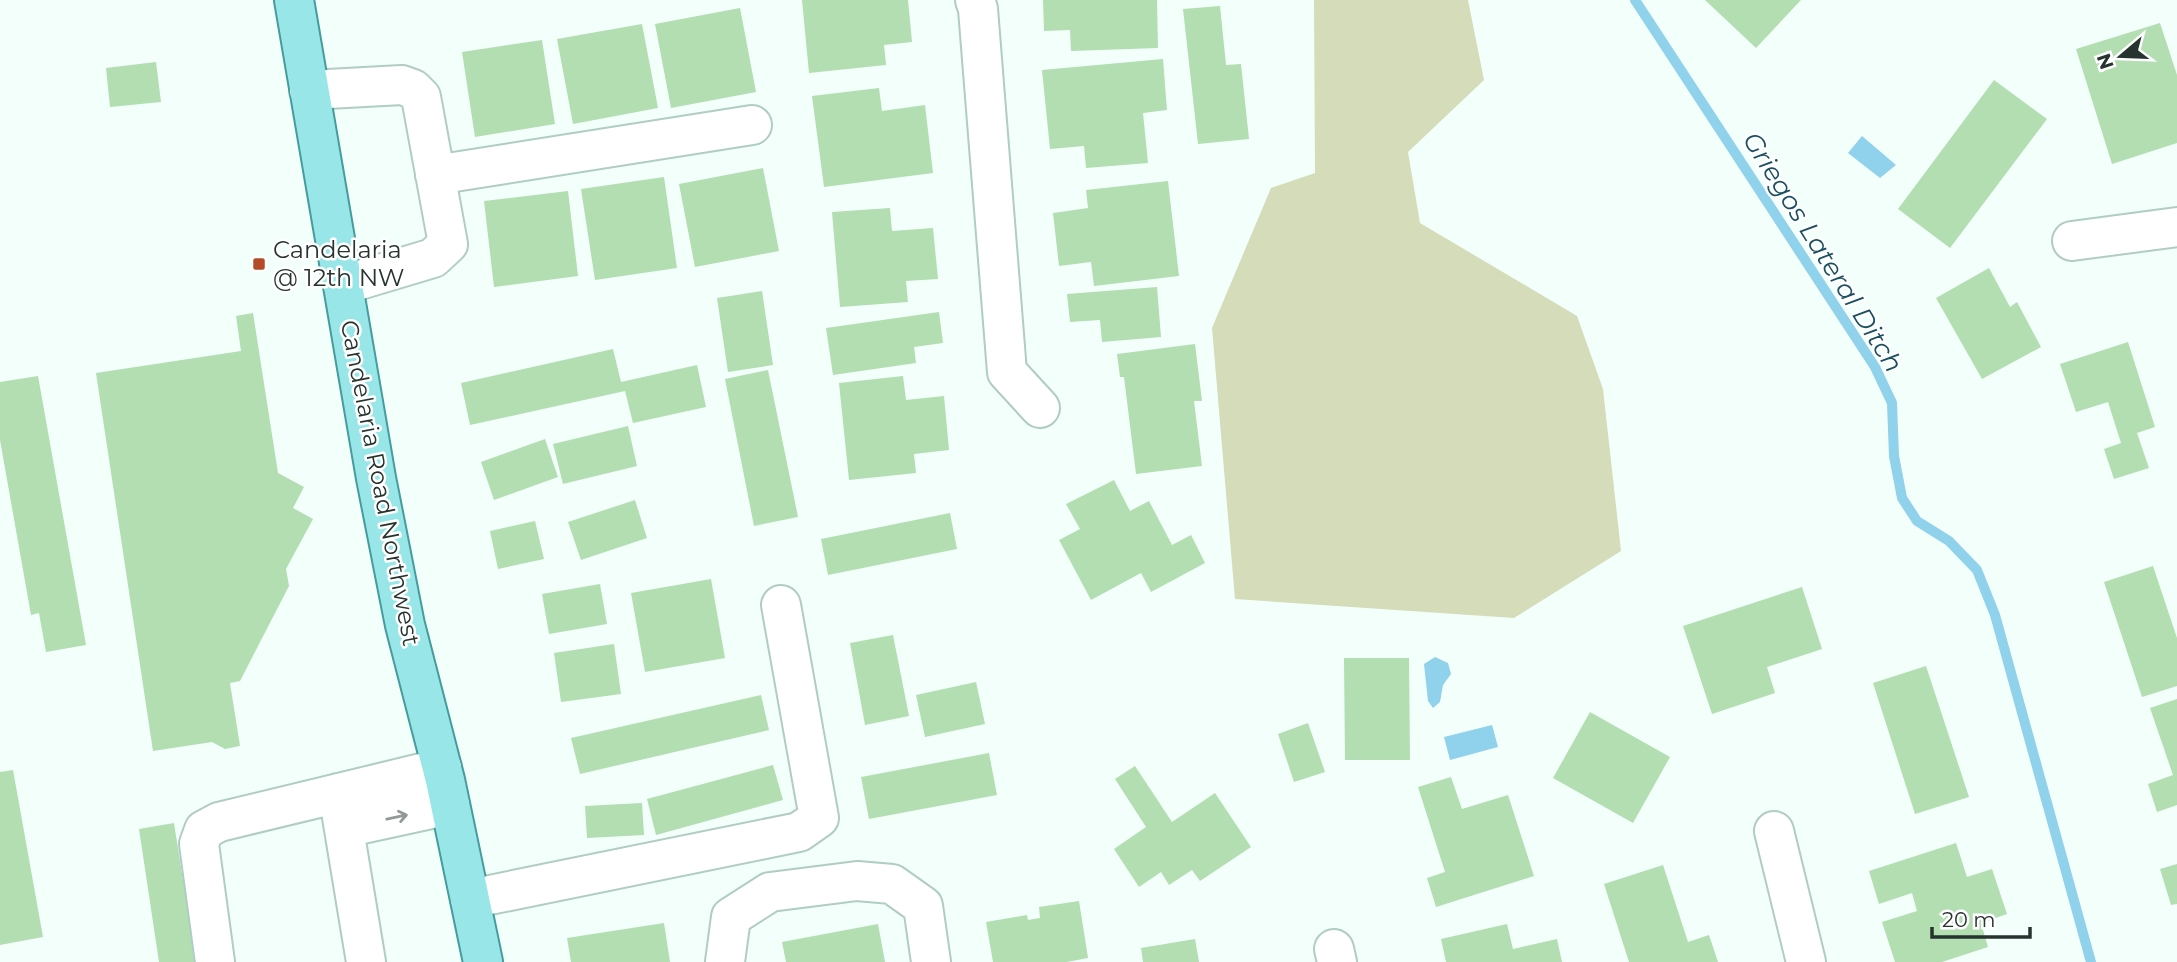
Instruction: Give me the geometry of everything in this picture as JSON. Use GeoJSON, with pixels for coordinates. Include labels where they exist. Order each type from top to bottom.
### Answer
{"type":"FeatureCollection","features":[{"type":"Feature","properties":{"kind":"main road","name":"Candelaria Road Northwest"},"geometry":{"type":"LineString","coordinates":[[294,0],[376,478],[405,625],[442,768],[483,962]]}},
{"type":"Feature","properties":{"kind":"street"},"geometry":{"type":"LineString","coordinates":[[975,0],[978,9],[1007,372],[1040,408]]}},
{"type":"Feature","properties":{"kind":"street"},"geometry":{"type":"LineString","coordinates":[[309,90],[402,85],[413,89],[421,97],[448,244],[444,251],[433,258],[343,285]]}},
{"type":"Feature","properties":{"kind":"street"},"geometry":{"type":"LineString","coordinates":[[435,175],[752,125]]}},
{"type":"Feature","properties":{"kind":"street"},"geometry":{"type":"LineString","coordinates":[[2072,241],[2177,227]]}},
{"type":"Feature","properties":{"kind":"street"},"geometry":{"type":"LineString","coordinates":[[470,899],[799,832],[819,818],[781,605]]}},
{"type":"Feature","properties":{"kind":"street"},"geometry":{"type":"LineString","coordinates":[[341,810],[442,768]]}},
{"type":"Feature","properties":{"kind":"street"},"geometry":{"type":"LineString","coordinates":[[215,962],[199,844],[204,830],[219,822],[341,810],[450,805]]}},
{"type":"Feature","properties":{"kind":"street"},"geometry":{"type":"LineString","coordinates":[[341,810],[366,962]]}},
{"type":"Feature","properties":{"kind":"street"},"geometry":{"type":"LineString","coordinates":[[1774,831],[1807,962]]}},
{"type":"Feature","properties":{"kind":"street"},"geometry":{"type":"LineString","coordinates":[[725,962],[731,917],[770,892],[857,881],[892,884],[923,906],[932,962]]}},
{"type":"Feature","properties":{"kind":"green space"},"geometry":{"type":"Polygon","coordinates":[[[1314,0],[1468,0],[1484,80],[1408,152],[1420,223],[1577,316],[1603,389],[1621,551],[1514,618],[1235,599],[1212,328],[1271,188],[1315,173],[1314,0]]]}},
{"type":"Feature","properties":{"kind":"water"},"geometry":{"type":"Polygon","coordinates":[[[1862,136],[1896,165],[1880,178],[1848,153],[1862,136]]]}},
{"type":"Feature","properties":{"kind":"water"},"geometry":{"type":"Polygon","coordinates":[[[1435,657],[1448,663],[1451,674],[1443,685],[1440,702],[1433,708],[1428,701],[1424,664],[1435,657]]]}},
{"type":"Feature","properties":{"kind":"water"},"geometry":{"type":"Polygon","coordinates":[[[1492,725],[1498,747],[1450,760],[1444,737],[1492,725]]]}},
{"type":"Feature","properties":{"kind":"building"},"geometry":{"type":"Polygon","coordinates":[[[802,0],[908,0],[912,42],[884,45],[886,65],[809,73],[802,0]]]}},
{"type":"Feature","properties":{"kind":"building"},"geometry":{"type":"Polygon","coordinates":[[[1043,0],[1157,0],[1158,48],[1071,51],[1070,30],[1044,31],[1043,0]]]}},
{"type":"Feature","properties":{"kind":"building"},"geometry":{"type":"Polygon","coordinates":[[[1705,0],[1801,0],[1756,48],[1705,0]]]}},
{"type":"Feature","properties":{"kind":"building"},"geometry":{"type":"Polygon","coordinates":[[[1220,6],[1226,65],[1241,64],[1249,139],[1198,144],[1183,9],[1220,6]]]}},
{"type":"Feature","properties":{"kind":"building"},"geometry":{"type":"Polygon","coordinates":[[[740,8],[756,92],[671,108],[655,24],[740,8]]]}},
{"type":"Feature","properties":{"kind":"building"},"geometry":{"type":"Polygon","coordinates":[[[2160,23],[2177,75],[2177,143],[2112,164],[2076,49],[2160,23]]]}},
{"type":"Feature","properties":{"kind":"building"},"geometry":{"type":"Polygon","coordinates":[[[642,24],[658,108],[573,124],[557,39],[642,24]]]}},
{"type":"Feature","properties":{"kind":"building"},"geometry":{"type":"Polygon","coordinates":[[[542,40],[555,124],[475,137],[462,52],[542,40]]]}},
{"type":"Feature","properties":{"kind":"building"},"geometry":{"type":"Polygon","coordinates":[[[1163,59],[1167,110],[1143,113],[1148,163],[1086,168],[1084,146],[1050,149],[1042,70],[1163,59]]]}},
{"type":"Feature","properties":{"kind":"building"},"geometry":{"type":"Polygon","coordinates":[[[156,62],[161,102],[110,107],[106,68],[156,62]]]}},
{"type":"Feature","properties":{"kind":"building"},"geometry":{"type":"Polygon","coordinates":[[[1994,80],[2047,119],[1950,248],[1898,209],[1994,80]]]}},
{"type":"Feature","properties":{"kind":"building"},"geometry":{"type":"Polygon","coordinates":[[[879,88],[882,111],[925,105],[933,173],[824,187],[812,96],[879,88]]]}},
{"type":"Feature","properties":{"kind":"building"},"geometry":{"type":"Polygon","coordinates":[[[763,168],[779,251],[695,267],[679,184],[763,168]]]}},
{"type":"Feature","properties":{"kind":"building"},"geometry":{"type":"Polygon","coordinates":[[[664,177],[677,268],[595,280],[581,189],[664,177]]]}},
{"type":"Feature","properties":{"kind":"building"},"geometry":{"type":"Polygon","coordinates":[[[1168,181],[1179,276],[1094,286],[1091,262],[1059,266],[1053,213],[1088,208],[1086,190],[1168,181]]]}},
{"type":"Feature","properties":{"kind":"building"},"geometry":{"type":"Polygon","coordinates":[[[568,191],[578,276],[494,287],[484,201],[568,191]]]}},
{"type":"Feature","properties":{"kind":"building"},"geometry":{"type":"Polygon","coordinates":[[[890,208],[892,231],[933,228],[938,279],[906,281],[908,302],[840,307],[832,212],[890,208]]]}},
{"type":"Feature","properties":{"kind":"building"},"geometry":{"type":"Polygon","coordinates":[[[1989,268],[2010,307],[2017,302],[2041,347],[1982,379],[1936,298],[1989,268]]]}},
{"type":"Feature","properties":{"kind":"building"},"geometry":{"type":"Polygon","coordinates":[[[1157,287],[1161,337],[1102,342],[1100,320],[1070,322],[1067,294],[1157,287]]]}},
{"type":"Feature","properties":{"kind":"building"},"geometry":{"type":"Polygon","coordinates":[[[762,291],[773,365],[728,372],[717,298],[762,291]]]}},
{"type":"Feature","properties":{"kind":"building"},"geometry":{"type":"Polygon","coordinates":[[[939,312],[943,343],[914,347],[916,363],[833,375],[826,328],[939,312]]]}},
{"type":"Feature","properties":{"kind":"building"},"geometry":{"type":"Polygon","coordinates":[[[253,313],[278,473],[304,487],[293,508],[313,519],[286,569],[289,586],[240,681],[230,683],[240,746],[225,749],[212,742],[153,751],[96,373],[241,351],[236,316],[253,313]]]}},
{"type":"Feature","properties":{"kind":"building"},"geometry":{"type":"Polygon","coordinates":[[[2128,342],[2155,427],[2137,433],[2149,468],[2114,479],[2104,449],[2121,443],[2108,402],[2076,412],[2060,364],[2128,342]]]}},
{"type":"Feature","properties":{"kind":"building"},"geometry":{"type":"Polygon","coordinates":[[[1195,344],[1202,401],[1194,401],[1202,466],[1136,474],[1124,377],[1120,377],[1117,354],[1195,344]]]}},
{"type":"Feature","properties":{"kind":"building"},"geometry":{"type":"Polygon","coordinates":[[[613,349],[621,382],[697,365],[706,407],[633,423],[625,391],[470,425],[461,383],[613,349]]]}},
{"type":"Feature","properties":{"kind":"building"},"geometry":{"type":"Polygon","coordinates":[[[768,370],[798,517],[754,526],[725,379],[768,370]]]}},
{"type":"Feature","properties":{"kind":"building"},"geometry":{"type":"Polygon","coordinates":[[[38,376],[86,645],[46,652],[39,613],[31,615],[0,440],[0,382],[38,376]]]}},
{"type":"Feature","properties":{"kind":"building"},"geometry":{"type":"Polygon","coordinates":[[[903,376],[906,400],[944,396],[949,450],[914,454],[916,473],[849,480],[839,383],[903,376]]]}},
{"type":"Feature","properties":{"kind":"building"},"geometry":{"type":"Polygon","coordinates":[[[628,426],[637,466],[563,484],[553,444],[628,426]]]}},
{"type":"Feature","properties":{"kind":"building"},"geometry":{"type":"Polygon","coordinates":[[[545,439],[558,477],[494,500],[481,462],[545,439]]]}},
{"type":"Feature","properties":{"kind":"building"},"geometry":{"type":"Polygon","coordinates":[[[1114,480],[1130,511],[1149,501],[1172,545],[1191,535],[1205,563],[1151,592],[1141,573],[1091,600],[1059,540],[1080,529],[1066,504],[1114,480]]]}},
{"type":"Feature","properties":{"kind":"building"},"geometry":{"type":"Polygon","coordinates":[[[635,500],[647,538],[581,560],[568,522],[635,500]]]}},
{"type":"Feature","properties":{"kind":"building"},"geometry":{"type":"Polygon","coordinates":[[[950,513],[957,549],[828,575],[821,539],[950,513]]]}},
{"type":"Feature","properties":{"kind":"building"},"geometry":{"type":"Polygon","coordinates":[[[535,521],[544,559],[498,569],[490,531],[535,521]]]}},
{"type":"Feature","properties":{"kind":"building"},"geometry":{"type":"Polygon","coordinates":[[[2153,566],[2177,638],[2177,686],[2142,697],[2104,582],[2153,566]]]}},
{"type":"Feature","properties":{"kind":"building"},"geometry":{"type":"Polygon","coordinates":[[[711,579],[725,658],[645,672],[631,593],[711,579]]]}},
{"type":"Feature","properties":{"kind":"building"},"geometry":{"type":"Polygon","coordinates":[[[600,584],[607,624],[549,634],[542,594],[600,584]]]}},
{"type":"Feature","properties":{"kind":"building"},"geometry":{"type":"Polygon","coordinates":[[[1802,587],[1822,649],[1767,667],[1775,693],[1712,714],[1683,626],[1802,587]]]}},
{"type":"Feature","properties":{"kind":"building"},"geometry":{"type":"Polygon","coordinates":[[[893,635],[909,716],[865,725],[850,643],[893,635]]]}},
{"type":"Feature","properties":{"kind":"building"},"geometry":{"type":"Polygon","coordinates":[[[614,644],[621,694],[561,702],[554,653],[614,644]]]}},
{"type":"Feature","properties":{"kind":"building"},"geometry":{"type":"Polygon","coordinates":[[[1344,658],[1409,658],[1410,760],[1345,760],[1344,658]]]}},
{"type":"Feature","properties":{"kind":"building"},"geometry":{"type":"Polygon","coordinates":[[[1926,666],[1969,797],[1915,814],[1873,683],[1926,666]]]}},
{"type":"Feature","properties":{"kind":"building"},"geometry":{"type":"Polygon","coordinates":[[[976,682],[985,724],[925,737],[916,695],[976,682]]]}},
{"type":"Feature","properties":{"kind":"building"},"geometry":{"type":"Polygon","coordinates":[[[761,695],[769,730],[580,774],[571,738],[761,695]]]}},
{"type":"Feature","properties":{"kind":"building"},"geometry":{"type":"Polygon","coordinates":[[[2177,699],[2177,805],[2157,812],[2148,784],[2173,775],[2150,708],[2177,699]]]}},
{"type":"Feature","properties":{"kind":"building"},"geometry":{"type":"Polygon","coordinates":[[[1590,712],[1670,757],[1633,823],[1553,778],[1590,712]]]}},
{"type":"Feature","properties":{"kind":"building"},"geometry":{"type":"Polygon","coordinates":[[[1308,723],[1325,772],[1294,782],[1278,734],[1308,723]]]}},
{"type":"Feature","properties":{"kind":"building"},"geometry":{"type":"Polygon","coordinates":[[[989,753],[997,795],[869,819],[861,777],[989,753]]]}},
{"type":"Feature","properties":{"kind":"building"},"geometry":{"type":"Polygon","coordinates":[[[773,765],[783,800],[656,835],[647,799],[773,765]]]}},
{"type":"Feature","properties":{"kind":"building"},"geometry":{"type":"Polygon","coordinates":[[[1135,766],[1172,822],[1215,793],[1251,847],[1200,881],[1192,870],[1169,885],[1161,872],[1139,887],[1114,849],[1146,827],[1115,779],[1135,766]]]}},
{"type":"Feature","properties":{"kind":"building"},"geometry":{"type":"Polygon","coordinates":[[[13,770],[43,937],[0,945],[0,772],[13,770]]]}},
{"type":"Feature","properties":{"kind":"building"},"geometry":{"type":"Polygon","coordinates":[[[1451,777],[1462,809],[1508,795],[1534,876],[1436,907],[1427,878],[1445,872],[1418,787],[1451,777]]]}},
{"type":"Feature","properties":{"kind":"building"},"geometry":{"type":"Polygon","coordinates":[[[642,803],[644,835],[587,838],[585,806],[642,803]]]}},
{"type":"Feature","properties":{"kind":"building"},"geometry":{"type":"Polygon","coordinates":[[[174,823],[196,962],[159,962],[139,829],[174,823]]]}},
{"type":"Feature","properties":{"kind":"building"},"geometry":{"type":"Polygon","coordinates":[[[1956,843],[1967,877],[1992,869],[2007,914],[1981,923],[1988,947],[1942,962],[1895,962],[1882,922],[1917,911],[1912,893],[1879,904],[1869,871],[1956,843]]]}},
{"type":"Feature","properties":{"kind":"building"},"geometry":{"type":"Polygon","coordinates":[[[2177,864],[2177,904],[2171,905],[2160,869],[2177,864]]]}},
{"type":"Feature","properties":{"kind":"building"},"geometry":{"type":"Polygon","coordinates":[[[1663,865],[1688,942],[1709,935],[1718,962],[1629,962],[1604,884],[1663,865]]]}},
{"type":"Feature","properties":{"kind":"building"},"geometry":{"type":"Polygon","coordinates":[[[1079,901],[1088,958],[1067,962],[993,962],[986,922],[1027,915],[1028,920],[1040,918],[1039,907],[1079,901]]]}},
{"type":"Feature","properties":{"kind":"building"},"geometry":{"type":"Polygon","coordinates":[[[664,923],[670,962],[571,962],[567,938],[664,923]]]}},
{"type":"Feature","properties":{"kind":"building"},"geometry":{"type":"Polygon","coordinates":[[[878,924],[885,962],[786,962],[782,942],[878,924]]]}},
{"type":"Feature","properties":{"kind":"building"},"geometry":{"type":"Polygon","coordinates":[[[1507,924],[1513,949],[1557,939],[1562,962],[1446,962],[1441,939],[1507,924]]]}},
{"type":"Feature","properties":{"kind":"building"},"geometry":{"type":"Polygon","coordinates":[[[1195,939],[1199,962],[1143,962],[1141,948],[1195,939]]]}},
{"type":"Feature","properties":{"kind":"waterway","name":"Griegos Lateral Ditch"},"geometry":{"type":"LineString","coordinates":[[1635,0],[1875,367],[1892,403],[1894,456],[1902,498],[1917,521],[1949,541],[1977,570],[1995,615],[2091,962]]}},
{"type":"Feature","properties":{"kind":"place","name":"Candelaria @ 12th NW"},"geometry":{"type":"Point","coordinates":[259,264]}}]}
